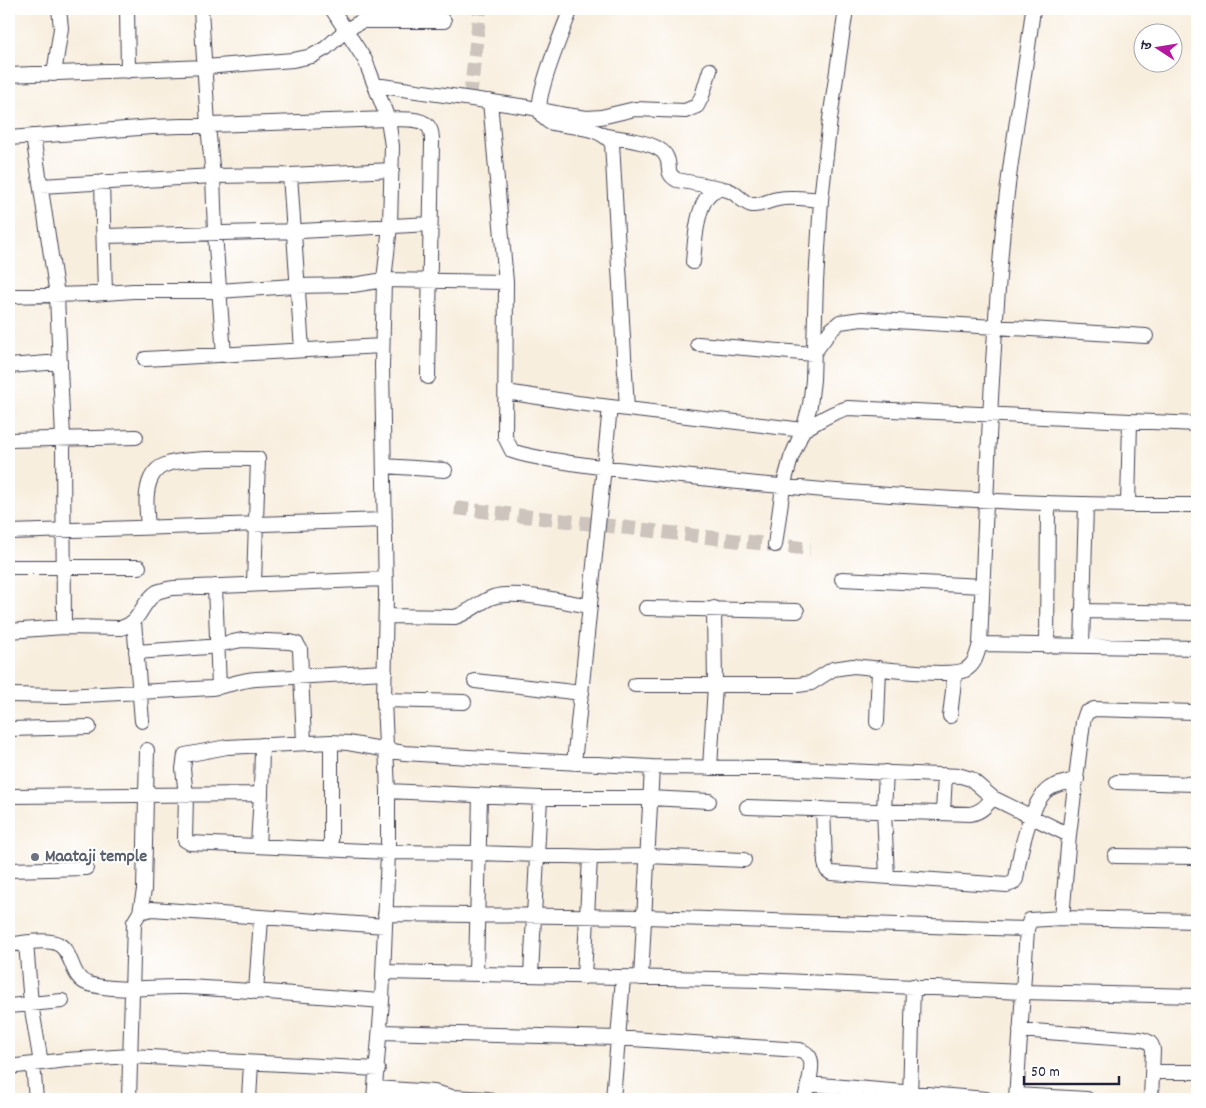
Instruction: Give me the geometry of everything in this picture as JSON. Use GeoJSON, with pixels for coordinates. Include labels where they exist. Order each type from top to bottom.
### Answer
{"type":"FeatureCollection","features":[{"type":"Feature","properties":{"kind":"street"},"geometry":{"type":"LineString","coordinates":[[54,74],[60,28],[59,9]]}},
{"type":"Feature","properties":{"kind":"street"},"geometry":{"type":"LineString","coordinates":[[126,9],[128,70]]}},
{"type":"Feature","properties":{"kind":"street"},"geometry":{"type":"LineString","coordinates":[[201,9],[206,67],[208,126],[214,176],[215,233],[224,355]]}},
{"type":"Feature","properties":{"kind":"street"},"geometry":{"type":"LineString","coordinates":[[332,9],[365,60],[388,119],[392,146],[390,226],[384,280],[382,346],[386,616],[384,700],[387,751],[388,852],[382,1001],[375,1094],[434,1092],[452,1097],[488,1099]]}},
{"type":"Feature","properties":{"kind":"street"},"geometry":{"type":"LineString","coordinates":[[572,9],[541,94],[540,109],[543,117],[549,122],[658,148],[667,157],[669,174],[672,177],[677,180],[720,188],[735,193],[751,204],[758,205],[779,198],[821,200]]}},
{"type":"Feature","properties":{"kind":"street"},"geometry":{"type":"LineString","coordinates":[[775,545],[783,487],[810,405],[813,380],[821,200],[831,110],[846,9]]}},
{"type":"Feature","properties":{"kind":"street"},"geometry":{"type":"LineString","coordinates":[[635,685],[798,685],[811,683],[833,669],[841,667],[955,673],[965,670],[972,665],[980,644],[986,500],[1002,240],[1033,9]]}},
{"type":"Feature","properties":{"kind":"street"},"geometry":{"type":"LineString","coordinates":[[9,75],[206,67],[293,60],[312,56],[336,40],[346,30],[362,21],[444,21]]}},
{"type":"Feature","properties":{"kind":"street"},"geometry":{"type":"LineString","coordinates":[[375,85],[490,101],[586,118],[601,117],[635,109],[685,111],[697,106],[710,70]]}},
{"type":"Feature","properties":{"kind":"street"},"geometry":{"type":"LineString","coordinates":[[490,101],[506,282],[505,437],[512,451],[526,456],[605,468],[833,492],[1128,506],[1197,505]]}},
{"type":"Feature","properties":{"kind":"street"},"geometry":{"type":"LineString","coordinates":[[9,138],[152,128],[388,119],[416,120],[426,125],[431,130],[428,377]]}},
{"type":"Feature","properties":{"kind":"street"},"geometry":{"type":"LineString","coordinates":[[33,136],[57,295],[63,439],[64,627]]}},
{"type":"Feature","properties":{"kind":"street"},"geometry":{"type":"LineString","coordinates":[[607,136],[612,143],[627,409]]}},
{"type":"Feature","properties":{"kind":"street"},"geometry":{"type":"LineString","coordinates":[[41,186],[214,176],[290,175],[392,170]]}},
{"type":"Feature","properties":{"kind":"street"},"geometry":{"type":"LineString","coordinates":[[290,175],[302,350]]}},
{"type":"Feature","properties":{"kind":"street"},"geometry":{"type":"LineString","coordinates":[[102,182],[105,293]]}},
{"type":"Feature","properties":{"kind":"street"},"geometry":{"type":"LineString","coordinates":[[693,262],[700,209],[708,196],[720,188]]}},
{"type":"Feature","properties":{"kind":"street"},"geometry":{"type":"LineString","coordinates":[[104,236],[294,231],[430,224]]}},
{"type":"Feature","properties":{"kind":"street"},"geometry":{"type":"LineString","coordinates":[[9,296],[133,291],[219,291],[353,285],[384,280],[506,282]]}},
{"type":"Feature","properties":{"kind":"street"},"geometry":{"type":"LineString","coordinates":[[813,354],[831,330],[840,322],[862,319],[1146,336]]}},
{"type":"Feature","properties":{"kind":"street"},"geometry":{"type":"LineString","coordinates":[[698,344],[813,354]]}},
{"type":"Feature","properties":{"kind":"street"},"geometry":{"type":"LineString","coordinates":[[145,359],[382,346]]}},
{"type":"Feature","properties":{"kind":"street"},"geometry":{"type":"LineString","coordinates":[[9,366],[60,362]]}},
{"type":"Feature","properties":{"kind":"street"},"geometry":{"type":"LineString","coordinates":[[506,392],[610,407],[803,430],[834,412],[848,408],[1197,424]]}},
{"type":"Feature","properties":{"kind":"street"},"geometry":{"type":"LineString","coordinates":[[574,763],[610,407]]}},
{"type":"Feature","properties":{"kind":"street"},"geometry":{"type":"LineString","coordinates":[[1128,506],[1130,421]]}},
{"type":"Feature","properties":{"kind":"street"},"geometry":{"type":"LineString","coordinates":[[9,440],[136,437]]}},
{"type":"Feature","properties":{"kind":"street"},"geometry":{"type":"LineString","coordinates":[[148,528],[147,492],[151,478],[158,468],[183,461],[258,459],[254,584]]}},
{"type":"Feature","properties":{"kind":"street"},"geometry":{"type":"LineString","coordinates":[[384,466],[445,470]]}},
{"type":"Feature","properties":{"kind":"street"},"geometry":{"type":"LineString","coordinates":[[1047,646],[1048,503]]}},
{"type":"Feature","properties":{"kind":"street"},"geometry":{"type":"LineString","coordinates":[[1082,646],[1086,504]]}},
{"type":"Feature","properties":{"kind":"street"},"geometry":{"type":"LineString","coordinates":[[9,532],[385,520]]}},
{"type":"Feature","properties":{"kind":"street"},"geometry":{"type":"LineString","coordinates":[[9,567],[139,567]]}},
{"type":"Feature","properties":{"kind":"street"},"geometry":{"type":"LineString","coordinates":[[9,631],[64,627],[121,628],[134,622],[149,599],[159,591],[173,588],[385,578]]}},
{"type":"Feature","properties":{"kind":"street"},"geometry":{"type":"LineString","coordinates":[[842,579],[982,586]]}},
{"type":"Feature","properties":{"kind":"street"},"geometry":{"type":"LineString","coordinates":[[215,586],[219,687]]}},
{"type":"Feature","properties":{"kind":"street"},"geometry":{"type":"LineString","coordinates":[[386,616],[455,617],[464,614],[491,598],[503,595],[518,595],[590,606]]}},
{"type":"Feature","properties":{"kind":"street"},"geometry":{"type":"LineString","coordinates":[[646,608],[797,611]]}},
{"type":"Feature","properties":{"kind":"street"},"geometry":{"type":"LineString","coordinates":[[710,768],[715,685],[714,608]]}},
{"type":"Feature","properties":{"kind":"street"},"geometry":{"type":"LineString","coordinates":[[1082,611],[1197,613]]}},
{"type":"Feature","properties":{"kind":"street"},"geometry":{"type":"LineString","coordinates":[[134,622],[142,722]]}},
{"type":"Feature","properties":{"kind":"street"},"geometry":{"type":"LineString","coordinates":[[136,652],[217,645],[242,640],[297,644],[300,649],[304,743]]}},
{"type":"Feature","properties":{"kind":"street"},"geometry":{"type":"LineString","coordinates":[[980,644],[1197,648]]}},
{"type":"Feature","properties":{"kind":"street"},"geometry":{"type":"LineString","coordinates":[[877,722],[879,668]]}},
{"type":"Feature","properties":{"kind":"street"},"geometry":{"type":"LineString","coordinates":[[9,695],[66,696],[219,687],[241,680],[385,672]]}},
{"type":"Feature","properties":{"kind":"street"},"geometry":{"type":"LineString","coordinates":[[950,716],[955,673]]}},
{"type":"Feature","properties":{"kind":"street"},"geometry":{"type":"LineString","coordinates":[[475,681],[582,693]]}},
{"type":"Feature","properties":{"kind":"street"},"geometry":{"type":"LineString","coordinates":[[384,700],[464,702]]}},
{"type":"Feature","properties":{"kind":"street"},"geometry":{"type":"LineString","coordinates":[[1062,918],[1082,722],[1086,713],[1094,709],[1194,712]]}},
{"type":"Feature","properties":{"kind":"street"},"geometry":{"type":"LineString","coordinates":[[9,729],[89,727]]}},
{"type":"Feature","properties":{"kind":"street"},"geometry":{"type":"LineString","coordinates":[[331,742],[331,849]]}},
{"type":"Feature","properties":{"kind":"street"},"geometry":{"type":"LineString","coordinates":[[744,860],[647,856],[590,857],[536,854],[388,852],[190,842],[184,840],[186,795],[183,769],[185,755],[227,747],[331,742],[348,743],[387,751],[444,756],[574,763],[945,775],[971,779],[992,798],[1069,835]]}},
{"type":"Feature","properties":{"kind":"street"},"geometry":{"type":"LineString","coordinates":[[258,845],[262,745]]}},
{"type":"Feature","properties":{"kind":"street"},"geometry":{"type":"LineString","coordinates":[[129,1099],[134,922],[140,912],[144,890],[147,750]]}},
{"type":"Feature","properties":{"kind":"street"},"geometry":{"type":"LineString","coordinates":[[641,978],[652,767]]}},
{"type":"Feature","properties":{"kind":"street"},"geometry":{"type":"LineString","coordinates":[[886,772],[884,811],[887,878]]}},
{"type":"Feature","properties":{"kind":"street"},"geometry":{"type":"LineString","coordinates":[[942,813],[945,775]]}},
{"type":"Feature","properties":{"kind":"street"},"geometry":{"type":"LineString","coordinates":[[823,809],[826,870],[830,873],[837,875],[1007,885],[1013,883],[1016,879],[1023,839],[1040,799],[1050,788],[1076,778]]}},
{"type":"Feature","properties":{"kind":"street"},"geometry":{"type":"LineString","coordinates":[[1117,782],[1197,784]]}},
{"type":"Feature","properties":{"kind":"street"},"geometry":{"type":"LineString","coordinates":[[388,791],[540,798],[650,798],[709,801]]}},
{"type":"Feature","properties":{"kind":"street"},"geometry":{"type":"LineString","coordinates":[[9,796],[261,794]]}},
{"type":"Feature","properties":{"kind":"street"},"geometry":{"type":"LineString","coordinates":[[476,973],[480,795]]}},
{"type":"Feature","properties":{"kind":"street"},"geometry":{"type":"LineString","coordinates":[[530,975],[540,798]]}},
{"type":"Feature","properties":{"kind":"street"},"geometry":{"type":"LineString","coordinates":[[747,807],[970,814],[984,808],[992,798]]}},
{"type":"Feature","properties":{"kind":"street"},"geometry":{"type":"LineString","coordinates":[[1115,856],[1197,857]]}},
{"type":"Feature","properties":{"kind":"street"},"geometry":{"type":"LineString","coordinates":[[584,977],[590,857]]}},
{"type":"Feature","properties":{"kind":"street"},"geometry":{"type":"LineString","coordinates":[[9,870],[86,868]]}},
{"type":"Feature","properties":{"kind":"street"},"geometry":{"type":"LineString","coordinates":[[140,912],[152,909],[261,918],[385,920],[477,915],[644,917],[1027,929]]}},
{"type":"Feature","properties":{"kind":"street"},"geometry":{"type":"LineString","coordinates":[[256,992],[261,918]]}},
{"type":"Feature","properties":{"kind":"street"},"geometry":{"type":"LineString","coordinates":[[1087,1099],[1016,1097],[1028,923],[1034,919],[1062,918],[1197,921]]}},
{"type":"Feature","properties":{"kind":"street"},"geometry":{"type":"LineString","coordinates":[[9,944],[49,941],[58,944],[65,949],[79,979],[87,984],[131,990],[162,986],[382,1001]]}},
{"type":"Feature","properties":{"kind":"street"},"geometry":{"type":"LineString","coordinates":[[26,943],[37,1064],[36,1099]]}},
{"type":"Feature","properties":{"kind":"street"},"geometry":{"type":"LineString","coordinates":[[383,972],[761,980],[1022,992],[1197,996]]}},
{"type":"Feature","properties":{"kind":"street"},"geometry":{"type":"LineString","coordinates":[[613,1099],[623,978]]}},
{"type":"Feature","properties":{"kind":"street"},"geometry":{"type":"LineString","coordinates":[[911,1096],[913,986]]}},
{"type":"Feature","properties":{"kind":"street"},"geometry":{"type":"LineString","coordinates":[[9,1006],[62,1000]]}},
{"type":"Feature","properties":{"kind":"street"},"geometry":{"type":"LineString","coordinates":[[1020,1030],[1140,1038],[1148,1041],[1152,1044],[1153,1050],[1151,1099]]}},
{"type":"Feature","properties":{"kind":"street"},"geometry":{"type":"LineString","coordinates":[[380,1032],[618,1038],[800,1050],[808,1053],[812,1065],[805,1099]]}},
{"type":"Feature","properties":{"kind":"street"},"geometry":{"type":"LineString","coordinates":[[9,1067],[131,1056],[378,1069]]}},
{"type":"Feature","properties":{"kind":"street"},"geometry":{"type":"LineString","coordinates":[[249,1099],[252,1062]]}},
{"type":"Feature","properties":{"kind":"street"},"geometry":{"type":"LineString","coordinates":[[1153,1072],[1197,1072]]}},
{"type":"Feature","properties":{"kind":"street"},"geometry":{"type":"LineString","coordinates":[[808,1084],[911,1096],[986,1098]]}},
{"type":"Feature","properties":{"kind":"tunnel"},"geometry":{"type":"LineString","coordinates":[[470,98],[480,9]]}},
{"type":"Feature","properties":{"kind":"tunnel"},"geometry":{"type":"LineString","coordinates":[[455,508],[810,549]]}},
{"type":"Feature","properties":{"kind":"place","name":"Maataji temple"},"geometry":{"type":"Point","coordinates":[35,857]}}]}
